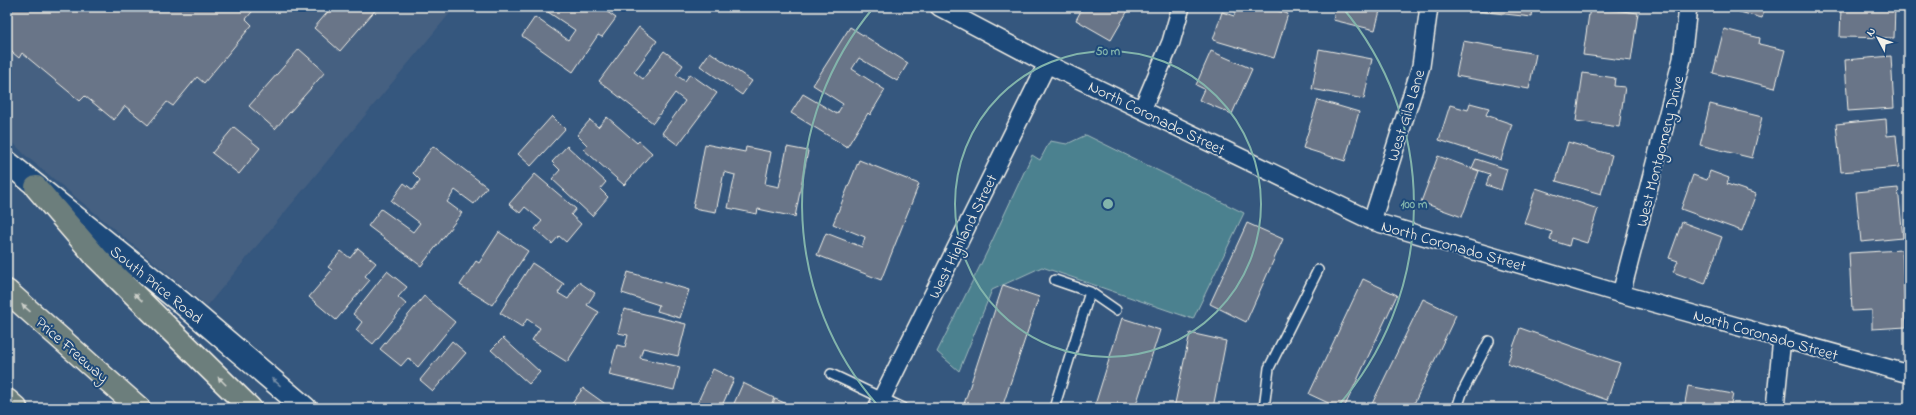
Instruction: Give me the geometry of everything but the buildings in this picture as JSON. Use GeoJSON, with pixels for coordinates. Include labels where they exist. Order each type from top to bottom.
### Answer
{"type":"FeatureCollection","features":[{"type":"Feature","properties":{"kind":"highway"},"geometry":{"type":"LineString","coordinates":[[36,187],[98,258],[250,408]]}},
{"type":"Feature","properties":{"kind":"highway","name":"Price Freeway"},"geometry":{"type":"LineString","coordinates":[[7,291],[139,408]]}},
{"type":"Feature","properties":{"kind":"highway"},"geometry":{"type":"LineString","coordinates":[[7,400],[16,408]]}},
{"type":"Feature","properties":{"kind":"main road","name":"South Price Road"},"geometry":{"type":"LineString","coordinates":[[7,162],[36,187],[182,303],[305,408]]}},
{"type":"Feature","properties":{"kind":"street","name":"North Coronado Street"},"geometry":{"type":"LineString","coordinates":[[939,7],[1047,64],[1372,221],[1622,294],[1909,374]]}},
{"type":"Feature","properties":{"kind":"street"},"geometry":{"type":"LineString","coordinates":[[1142,110],[1171,42],[1181,7]]}},
{"type":"Feature","properties":{"kind":"street","name":"West Gila Lane"},"geometry":{"type":"LineString","coordinates":[[1372,221],[1422,66],[1430,7]]}},
{"type":"Feature","properties":{"kind":"street","name":"West Montgomery Drive"},"geometry":{"type":"LineString","coordinates":[[1622,294],[1682,59],[1688,7]]}},
{"type":"Feature","properties":{"kind":"street","name":"West Highland Street"},"geometry":{"type":"LineString","coordinates":[[879,403],[1047,64]]}},
{"type":"Feature","properties":{"kind":"street"},"geometry":{"type":"LineString","coordinates":[[1775,408],[1782,338]]}},
{"type":"Feature","properties":{"kind":"lane"},"geometry":{"type":"LineString","coordinates":[[1264,408],[1268,368],[1318,270]]}},
{"type":"Feature","properties":{"kind":"lane"},"geometry":{"type":"LineString","coordinates":[[1055,280],[1090,292],[1116,310]]}},
{"type":"Feature","properties":{"kind":"lane"},"geometry":{"type":"LineString","coordinates":[[1054,408],[1090,292]]}},
{"type":"Feature","properties":{"kind":"lane"},"geometry":{"type":"LineString","coordinates":[[1457,408],[1462,393],[1489,341]]}},
{"type":"Feature","properties":{"kind":"lane"},"geometry":{"type":"LineString","coordinates":[[831,374],[879,403],[903,408]]}},
{"type":"Feature","properties":{"kind":"shaded area"},"geometry":{"type":"Polygon","coordinates":[[[7,7],[455,7],[207,306],[25,155],[7,136],[7,7]]]}},
{"type":"Feature","properties":{"kind":"green space"},"geometry":{"type":"Polygon","coordinates":[[[1086,135],[1244,213],[1193,319],[1042,267],[992,290],[959,371],[937,352],[986,254],[1032,155],[1040,160],[1050,141],[1067,144],[1086,135]]]}}]}
